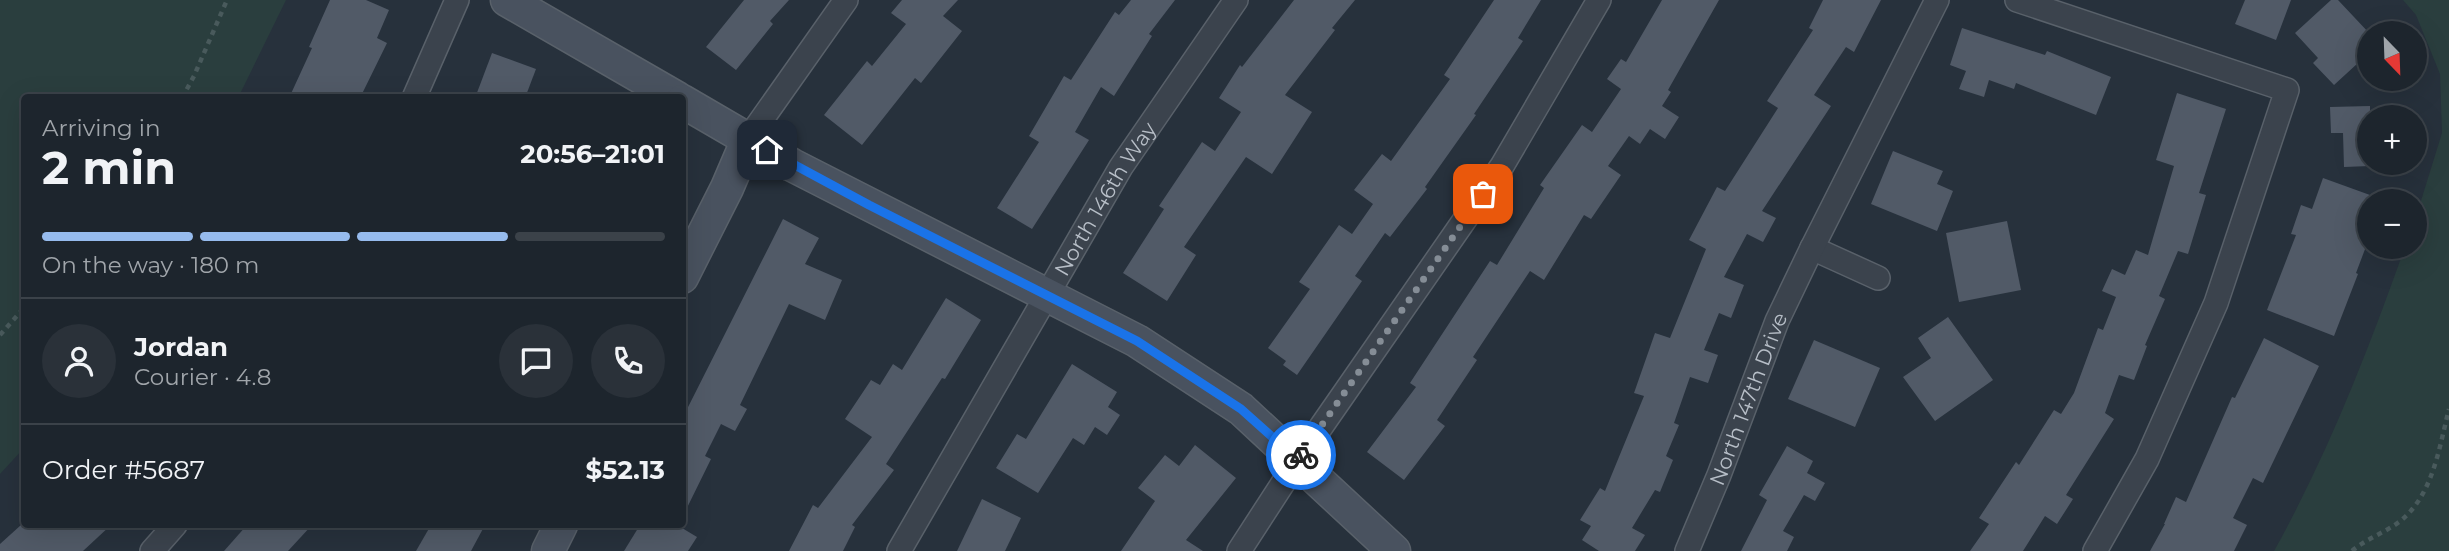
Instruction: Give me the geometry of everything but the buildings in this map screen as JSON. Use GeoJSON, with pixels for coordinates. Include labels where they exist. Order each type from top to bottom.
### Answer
{"type":"FeatureCollection","features":[{"type":"Feature","properties":{"kind":"street"},"geometry":{"type":"LineString","coordinates":[[416,94],[457,0]]}},
{"type":"Feature","properties":{"kind":"street"},"geometry":{"type":"LineString","coordinates":[[507,0],[670,94]]}},
{"type":"Feature","properties":{"kind":"street"},"geometry":{"type":"LineString","coordinates":[[686,268],[727,188],[748,139],[846,0]]}},
{"type":"Feature","properties":{"kind":"street","name":"North 146th Way"},"geometry":{"type":"LineString","coordinates":[[899,551],[1121,167],[1236,0]]}},
{"type":"Feature","properties":{"kind":"street"},"geometry":{"type":"LineString","coordinates":[[1239,551],[1298,460],[1503,166],[1599,0]]}},
{"type":"Feature","properties":{"kind":"street","name":"North 147th Drive"},"geometry":{"type":"LineString","coordinates":[[1687,551],[1720,475],[1777,321],[1937,0]]}},
{"type":"Feature","properties":{"kind":"street"},"geometry":{"type":"LineString","coordinates":[[2017,0],[2287,90],[2216,303],[2147,459],[2095,551]]}},
{"type":"Feature","properties":{"kind":"street"},"geometry":{"type":"LineString","coordinates":[[686,103],[792,165],[1137,341],[1241,409],[1394,551]]}},
{"type":"Feature","properties":{"kind":"street"},"geometry":{"type":"LineString","coordinates":[[1812,248],[1878,278]]}},
{"type":"Feature","properties":{"kind":"street"},"geometry":{"type":"LineString","coordinates":[[152,551],[172,528]]}},
{"type":"Feature","properties":{"kind":"street"},"geometry":{"type":"LineString","coordinates":[[548,551],[560,528]]}},
{"type":"Feature","properties":{"kind":"path"},"geometry":{"type":"LineString","coordinates":[[184,94],[227,0]]}},
{"type":"Feature","properties":{"kind":"path"},"geometry":{"type":"LineString","coordinates":[[0,335],[21,311]]}},
{"type":"Feature","properties":{"kind":"path"},"geometry":{"type":"LineString","coordinates":[[2352,551],[2399,522],[2420,501],[2434,470],[2449,409]]}},
{"type":"Feature","properties":{"kind":"green space"},"geometry":{"type":"Polygon","coordinates":[[[0,0],[286,0],[240,94],[21,94],[21,451],[0,474],[0,0]]]}},
{"type":"Feature","properties":{"kind":"green space"},"geometry":{"type":"Polygon","coordinates":[[[2403,0],[2449,0],[2449,551],[2274,551],[2346,402],[2401,259],[2427,259],[2427,189],[2425,189],[2442,133],[2440,74],[2427,42],[2427,21],[2418,21],[2403,0]]]}},
{"type":"Feature","properties":{"kind":"way so far"},"geometry":{"type":"LineString","coordinates":[[1301,455],[1483,194]]}},
{"type":"Feature","properties":{"kind":"route"},"geometry":{"type":"LineString","coordinates":[[767,150],[1137,341],[1241,409],[1298,460],[1301,455]]}}]}
